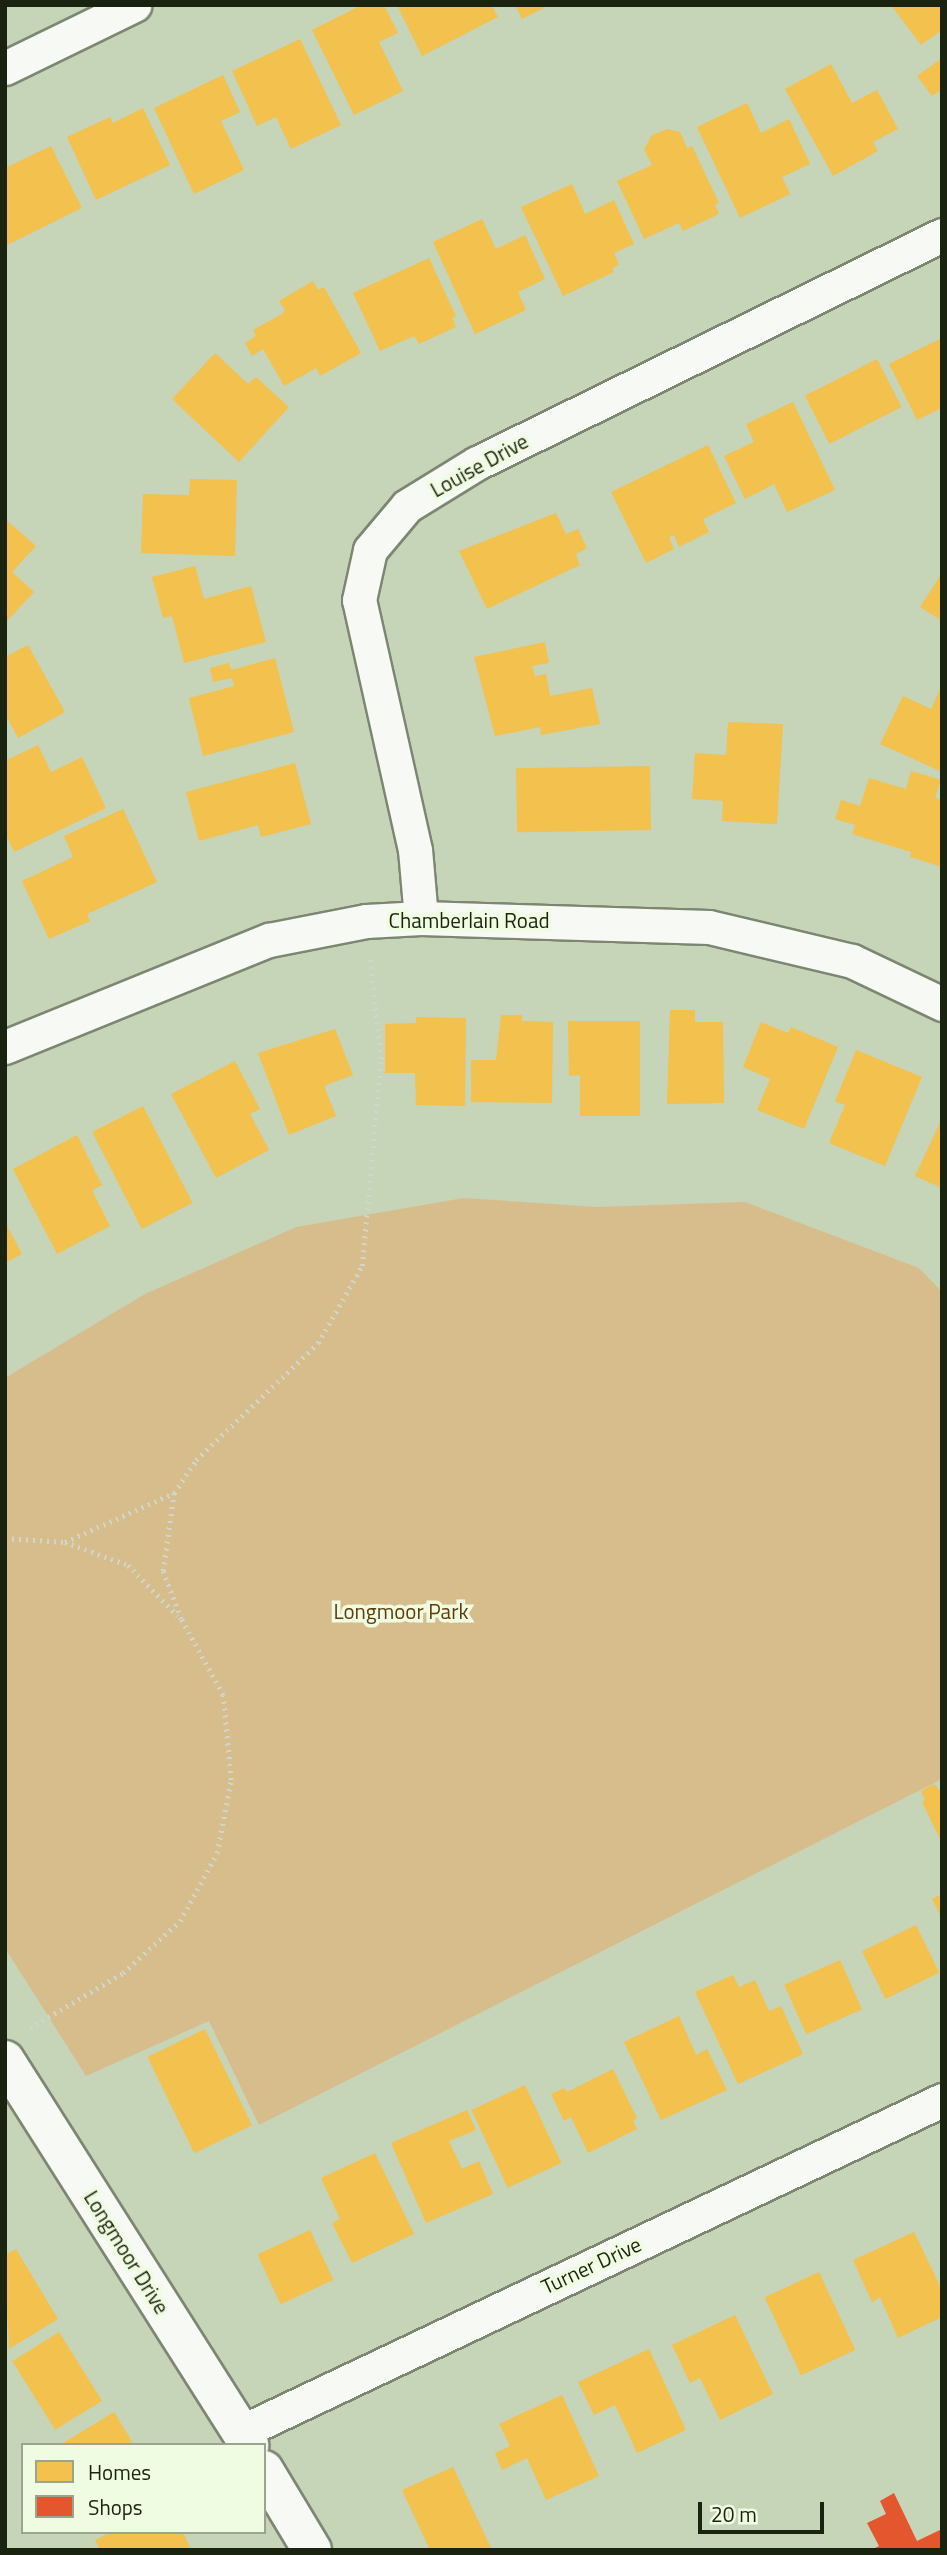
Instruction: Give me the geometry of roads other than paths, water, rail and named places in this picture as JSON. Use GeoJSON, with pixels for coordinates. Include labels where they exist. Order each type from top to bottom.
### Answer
{"type":"FeatureCollection","features":[{"type":"Feature","properties":{"kind":"street"},"geometry":{"type":"LineString","coordinates":[[5,68],[134,5]]}},
{"type":"Feature","properties":{"kind":"street","name":"Louise Drive"},"geometry":{"type":"LineString","coordinates":[[421,918],[415,850],[359,600],[370,550],[407,506],[477,463],[942,235]]}},
{"type":"Feature","properties":{"kind":"street","name":"Chamberlain Road"},"geometry":{"type":"LineString","coordinates":[[5,1047],[269,940],[366,921],[421,918],[709,927],[852,961],[942,1004]]}},
{"type":"Feature","properties":{"kind":"street","name":"Longmoor Drive"},"geometry":{"type":"LineString","coordinates":[[11,2048],[245,2438]]}},
{"type":"Feature","properties":{"kind":"street","name":"Turner Drive"},"geometry":{"type":"LineString","coordinates":[[245,2438],[942,2100]]}},
{"type":"Feature","properties":{"kind":"street"},"geometry":{"type":"LineString","coordinates":[[266,2473],[313,2550]]}},
{"type":"Feature","properties":{"kind":"park label","name":"Longmoor Park"},"geometry":{"type":"Point","coordinates":[401,1611]}}]}
